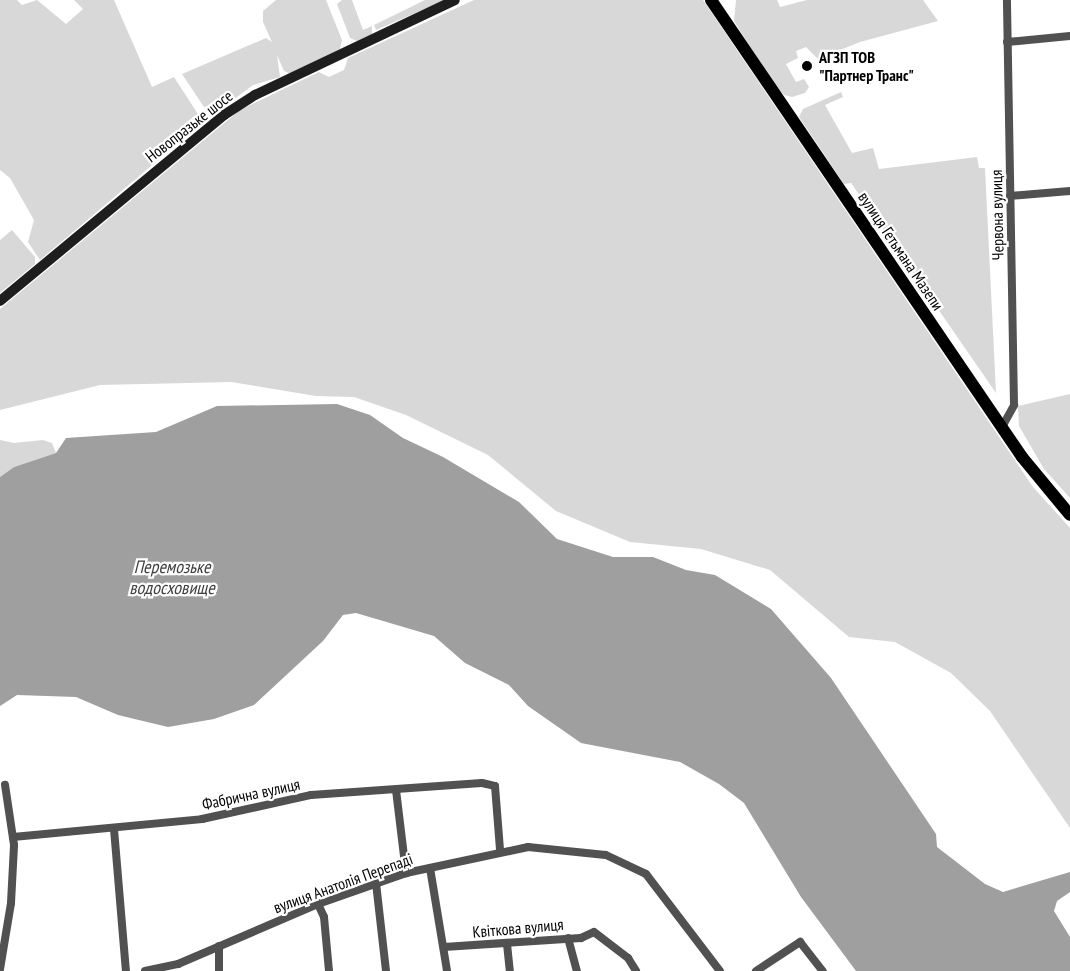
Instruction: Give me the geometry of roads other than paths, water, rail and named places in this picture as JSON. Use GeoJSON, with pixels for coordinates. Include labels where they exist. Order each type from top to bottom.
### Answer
{"type":"FeatureCollection","features":[{"type":"Feature","properties":{"kind":"highway","name":"вулиця Гетьмана Мазепи"},"geometry":{"type":"LineString","coordinates":[[711,0],[1038,479],[1070,515]]}},
{"type":"Feature","properties":{"kind":"main road","name":"Новопразьке шосе"},"geometry":{"type":"LineString","coordinates":[[0,301],[224,115],[255,95],[455,0]]}},
{"type":"Feature","properties":{"kind":"street","name":"Червона вулиця"},"geometry":{"type":"LineString","coordinates":[[1002,427],[1014,405],[1006,0]]}},
{"type":"Feature","properties":{"kind":"street"},"geometry":{"type":"LineString","coordinates":[[1007,42],[1070,36]]}},
{"type":"Feature","properties":{"kind":"street"},"geometry":{"type":"LineString","coordinates":[[1010,196],[1070,191]]}},
{"type":"Feature","properties":{"kind":"street","name":"Фабрична вулиця"},"geometry":{"type":"LineString","coordinates":[[13,837],[114,829],[214,817],[311,795],[482,783],[495,786],[500,850]]}},
{"type":"Feature","properties":{"kind":"street"},"geometry":{"type":"LineString","coordinates":[[0,969],[11,903],[13,837],[5,786]]}},
{"type":"Feature","properties":{"kind":"street"},"geometry":{"type":"LineString","coordinates":[[396,790],[406,873]]}},
{"type":"Feature","properties":{"kind":"street"},"geometry":{"type":"LineString","coordinates":[[114,829],[126,971]]}},
{"type":"Feature","properties":{"kind":"street","name":"вулиця Анатолія Перепаді"},"geometry":{"type":"LineString","coordinates":[[145,971],[182,967],[219,946],[318,904],[406,873],[500,850],[528,847],[606,855],[646,874],[720,971]]}},
{"type":"Feature","properties":{"kind":"street"},"geometry":{"type":"LineString","coordinates":[[430,868],[447,971]]}},
{"type":"Feature","properties":{"kind":"street"},"geometry":{"type":"LineString","coordinates":[[376,883],[386,971]]}},
{"type":"Feature","properties":{"kind":"street"},"geometry":{"type":"LineString","coordinates":[[318,904],[324,917],[328,971]]}},
{"type":"Feature","properties":{"kind":"street","name":"Квіткова вулиця"},"geometry":{"type":"LineString","coordinates":[[444,947],[568,938],[594,932],[628,958],[636,971]]}},
{"type":"Feature","properties":{"kind":"street"},"geometry":{"type":"LineString","coordinates":[[568,938],[577,971]]}},
{"type":"Feature","properties":{"kind":"street"},"geometry":{"type":"LineString","coordinates":[[756,971],[800,942],[823,971]]}},
{"type":"Feature","properties":{"kind":"street"},"geometry":{"type":"LineString","coordinates":[[507,944],[510,971]]}},
{"type":"Feature","properties":{"kind":"street"},"geometry":{"type":"LineString","coordinates":[[219,946],[219,971]]}},
{"type":"Feature","properties":{"kind":"water","name":"Перемозьке водосховище"},"geometry":{"type":"Polygon","coordinates":[[[337,404],[370,415],[403,438],[443,457],[519,502],[557,539],[613,557],[653,557],[686,570],[715,575],[771,609],[831,678],[936,834],[937,847],[985,884],[1003,892],[1070,872],[1070,892],[1057,901],[1054,911],[1070,937],[1070,971],[856,971],[801,897],[744,803],[719,784],[680,762],[581,743],[528,706],[509,685],[465,663],[434,636],[356,613],[343,615],[323,641],[254,705],[214,719],[168,727],[118,715],[76,697],[17,695],[0,706],[0,477],[14,467],[56,453],[66,438],[156,432],[217,406],[337,404]]]}},
{"type":"Feature","properties":{"kind":"place","name":"АГЗП ТОВ \"Партнер Транс\""},"geometry":{"type":"Point","coordinates":[807,66]}}]}
